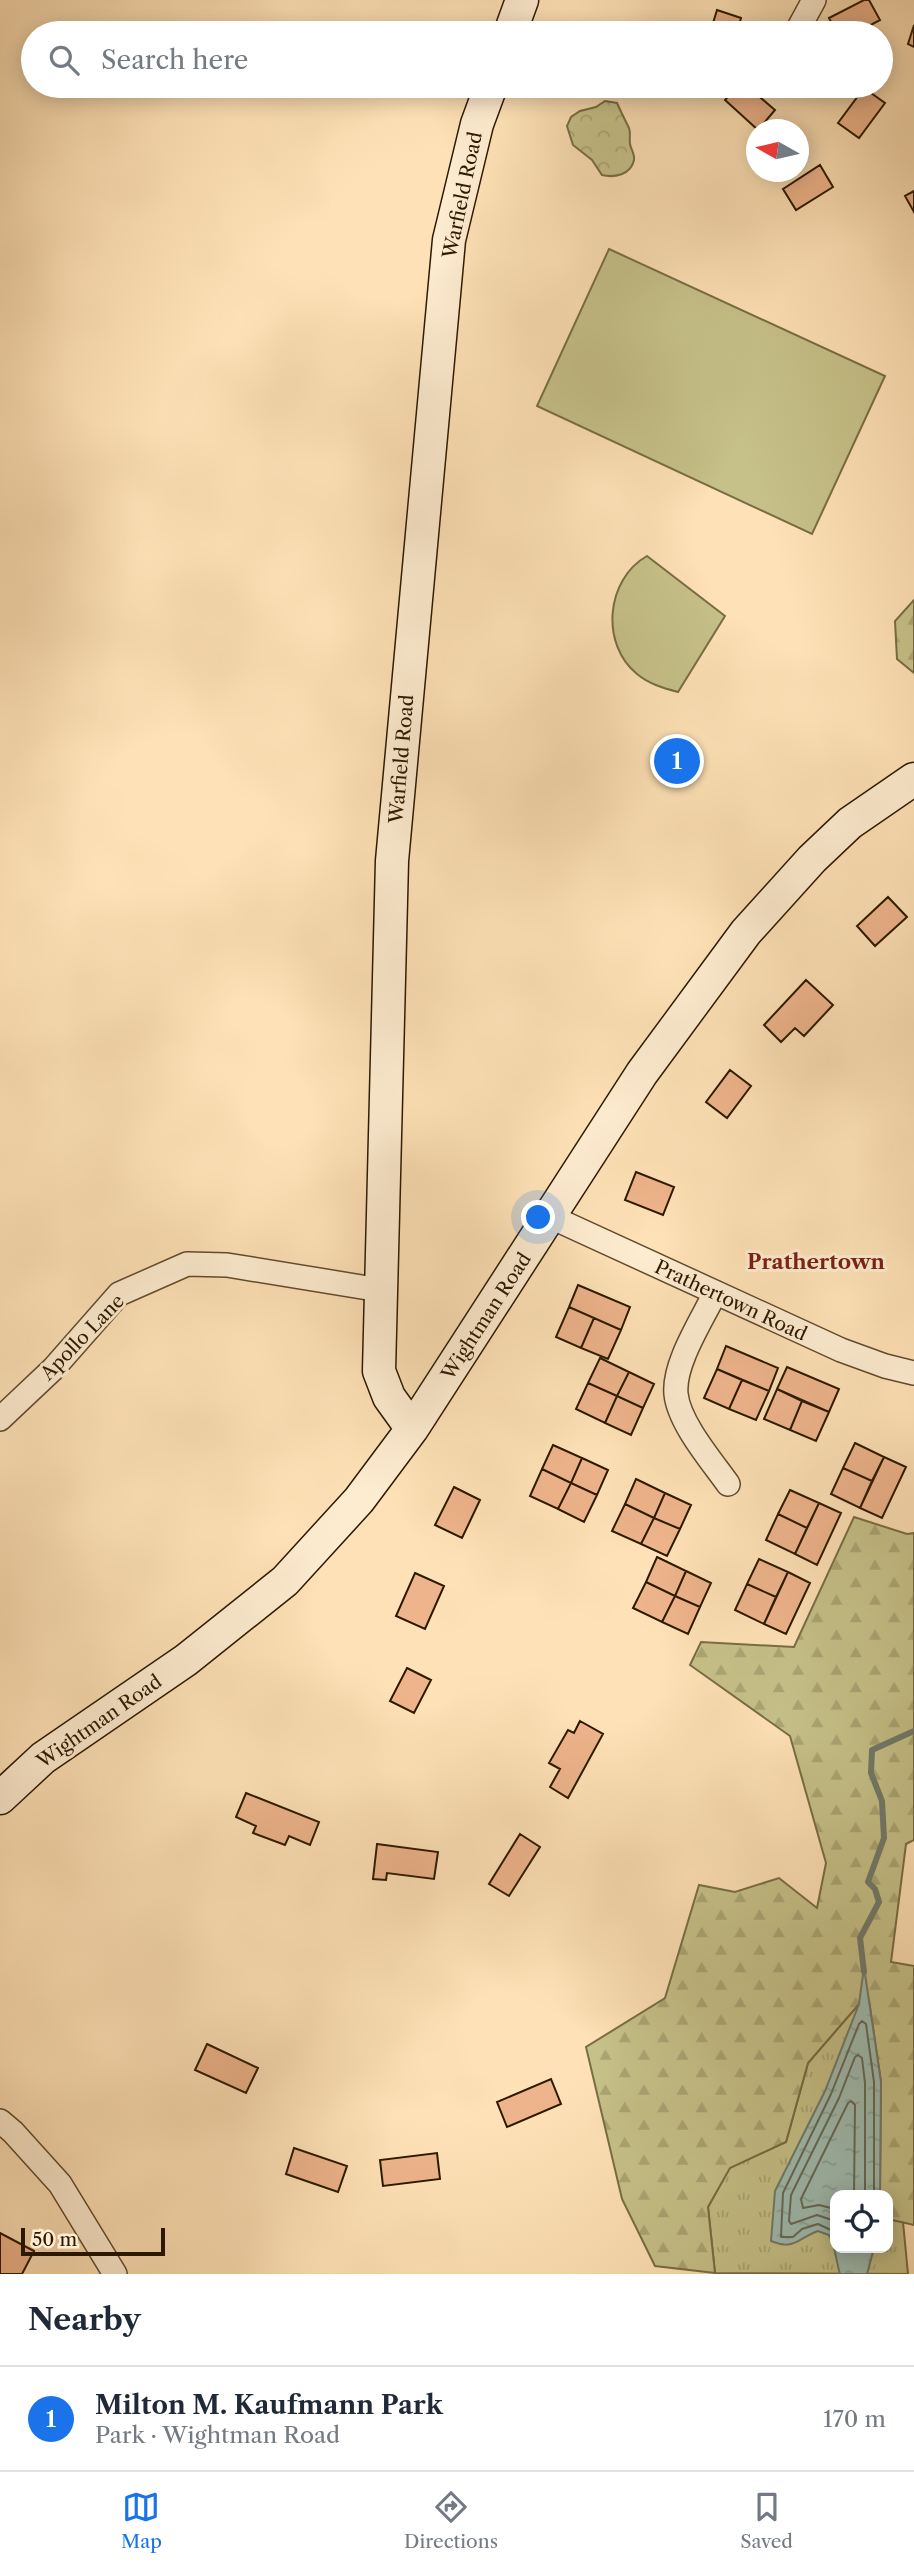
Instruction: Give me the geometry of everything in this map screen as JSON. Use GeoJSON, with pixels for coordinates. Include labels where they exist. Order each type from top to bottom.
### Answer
{"type":"FeatureCollection","features":[{"type":"Feature","properties":{"kind":"street"},"geometry":{"type":"LineString","coordinates":[[514,21],[522,0]]}},
{"type":"Feature","properties":{"kind":"street"},"geometry":{"type":"LineString","coordinates":[[803,21],[814,0]]}},
{"type":"Feature","properties":{"kind":"street","name":"Warfield Road"},"geometry":{"type":"LineString","coordinates":[[412,1429],[389,1397],[379,1371],[392,861],[449,240],[477,124],[487,98]]}},
{"type":"Feature","properties":{"kind":"street","name":"Wightman Road"},"geometry":{"type":"LineString","coordinates":[[0,1798],[43,1758],[186,1660],[285,1581],[359,1500],[412,1429],[642,1073],[746,932],[812,859],[850,823],[914,779]]}},
{"type":"Feature","properties":{"kind":"street","name":"Prathertown Road"},"geometry":{"type":"LineString","coordinates":[[551,1217],[841,1350],[914,1373]]}},
{"type":"Feature","properties":{"kind":"street","name":"Apollo Lane"},"geometry":{"type":"LineString","coordinates":[[0,1419],[53,1369],[119,1294],[187,1264],[227,1265],[380,1290]]}},
{"type":"Feature","properties":{"kind":"street"},"geometry":{"type":"LineString","coordinates":[[715,1293],[679,1369],[676,1394],[683,1418],[728,1484]]}},
{"type":"Feature","properties":{"kind":"street"},"geometry":{"type":"LineString","coordinates":[[0,2121],[60,2184],[115,2274]]}},
{"type":"Feature","properties":{"kind":"green space"},"geometry":{"type":"Polygon","coordinates":[[[605,101],[617,103],[629,128],[634,156],[629,169],[617,176],[602,175],[592,160],[573,145],[567,126],[571,117],[580,111],[596,107],[605,101]]]}},
{"type":"Feature","properties":{"kind":"green space"},"geometry":{"type":"Polygon","coordinates":[[[609,249],[885,376],[812,534],[537,406],[609,249]]]}},
{"type":"Feature","properties":{"kind":"green space"},"geometry":{"type":"Polygon","coordinates":[[[647,556],[725,616],[678,692],[651,683],[637,674],[625,661],[613,630],[616,596],[623,580],[633,566],[647,556]]]}},
{"type":"Feature","properties":{"kind":"green space"},"geometry":{"type":"Polygon","coordinates":[[[914,600],[914,673],[897,659],[895,621],[914,600]]]}},
{"type":"Feature","properties":{"kind":"green space"},"geometry":{"type":"Polygon","coordinates":[[[854,1517],[907,1534],[914,1533],[914,1840],[906,1844],[891,1962],[914,1966],[914,2225],[893,2220],[893,2190],[880,2190],[881,2082],[869,2000],[859,2004],[808,2063],[786,2142],[730,2168],[708,2207],[715,2273],[655,2266],[622,2199],[586,2047],[665,1998],[699,1885],[735,1892],[779,1878],[817,1908],[826,1863],[790,1736],[690,1665],[701,1642],[794,1647],[854,1517]]]}},
{"type":"Feature","properties":{"kind":"green space"},"geometry":{"type":"Polygon","coordinates":[[[859,2004],[879,2190],[830,2190],[830,2253],[893,2253],[893,2220],[903,2222],[908,2274],[715,2273],[708,2207],[730,2167],[786,2142],[808,2063],[859,2004]]]}},
{"type":"Feature","properties":{"kind":"water"},"geometry":{"type":"Polygon","coordinates":[[[864,1967],[881,2082],[880,2190],[830,2190],[830,2238],[818,2231],[791,2244],[779,2244],[771,2241],[775,2191],[825,2091],[859,2004],[864,1967]]]}},
{"type":"Feature","properties":{"kind":"water"},"geometry":{"type":"Polygon","coordinates":[[[836,2253],[873,2253],[867,2274],[840,2274],[836,2253]]]}},
{"type":"Feature","properties":{"kind":"building"},"geometry":{"type":"Polygon","coordinates":[[[869,0],[880,20],[831,21],[829,18],[869,0]]]}},
{"type":"Feature","properties":{"kind":"building"},"geometry":{"type":"Polygon","coordinates":[[[717,10],[741,18],[740,21],[714,21],[717,10]]]}},
{"type":"Feature","properties":{"kind":"building"},"geometry":{"type":"Polygon","coordinates":[[[914,25],[914,47],[908,44],[914,25]]]}},
{"type":"Feature","properties":{"kind":"building"},"geometry":{"type":"Polygon","coordinates":[[[727,98],[761,98],[775,110],[767,119],[746,119],[725,100],[727,98]]]}},
{"type":"Feature","properties":{"kind":"building"},"geometry":{"type":"Polygon","coordinates":[[[857,98],[878,98],[885,103],[859,138],[838,123],[857,98]]]}},
{"type":"Feature","properties":{"kind":"building"},"geometry":{"type":"Polygon","coordinates":[[[820,165],[833,187],[796,210],[783,189],[794,182],[809,182],[809,172],[820,165]]]}},
{"type":"Feature","properties":{"kind":"building"},"geometry":{"type":"Polygon","coordinates":[[[914,191],[914,212],[905,196],[914,191]]]}},
{"type":"Feature","properties":{"kind":"building"},"geometry":{"type":"Polygon","coordinates":[[[888,897],[907,917],[875,946],[857,926],[888,897]]]}},
{"type":"Feature","properties":{"kind":"building"},"geometry":{"type":"Polygon","coordinates":[[[806,980],[833,1005],[804,1036],[795,1028],[781,1042],[764,1025],[806,980]]]}},
{"type":"Feature","properties":{"kind":"building"},"geometry":{"type":"Polygon","coordinates":[[[730,1070],[751,1086],[727,1118],[706,1102],[730,1070]]]}},
{"type":"Feature","properties":{"kind":"building"},"geometry":{"type":"Polygon","coordinates":[[[636,1172],[674,1187],[663,1215],[625,1200],[636,1172]]]}},
{"type":"Feature","properties":{"kind":"building"},"geometry":{"type":"Polygon","coordinates":[[[578,1285],[630,1307],[621,1330],[569,1307],[578,1285]]]}},
{"type":"Feature","properties":{"kind":"building"},"geometry":{"type":"Polygon","coordinates":[[[569,1307],[594,1318],[581,1348],[556,1337],[569,1307]]]}},
{"type":"Feature","properties":{"kind":"building"},"geometry":{"type":"Polygon","coordinates":[[[594,1318],[621,1330],[608,1359],[581,1348],[594,1318]]]}},
{"type":"Feature","properties":{"kind":"building"},"geometry":{"type":"Polygon","coordinates":[[[726,1346],[778,1368],[769,1391],[717,1369],[726,1346]]]}},
{"type":"Feature","properties":{"kind":"building"},"geometry":{"type":"Polygon","coordinates":[[[600,1358],[629,1372],[617,1396],[588,1383],[600,1358]]]}},
{"type":"Feature","properties":{"kind":"building"},"geometry":{"type":"Polygon","coordinates":[[[787,1367],[839,1389],[829,1412],[777,1389],[787,1367]]]}},
{"type":"Feature","properties":{"kind":"building"},"geometry":{"type":"Polygon","coordinates":[[[717,1369],[742,1380],[729,1409],[704,1398],[717,1369]]]}},
{"type":"Feature","properties":{"kind":"building"},"geometry":{"type":"Polygon","coordinates":[[[629,1372],[654,1384],[643,1408],[617,1396],[629,1372]]]}},
{"type":"Feature","properties":{"kind":"building"},"geometry":{"type":"Polygon","coordinates":[[[742,1380],[769,1391],[756,1420],[729,1409],[742,1380]]]}},
{"type":"Feature","properties":{"kind":"building"},"geometry":{"type":"Polygon","coordinates":[[[588,1383],[617,1396],[605,1423],[576,1409],[588,1383]]]}},
{"type":"Feature","properties":{"kind":"building"},"geometry":{"type":"Polygon","coordinates":[[[777,1389],[802,1401],[790,1430],[764,1419],[777,1389]]]}},
{"type":"Feature","properties":{"kind":"building"},"geometry":{"type":"Polygon","coordinates":[[[617,1396],[643,1408],[631,1435],[605,1423],[617,1396]]]}},
{"type":"Feature","properties":{"kind":"building"},"geometry":{"type":"Polygon","coordinates":[[[802,1401],[829,1412],[816,1441],[790,1430],[802,1401]]]}},
{"type":"Feature","properties":{"kind":"building"},"geometry":{"type":"Polygon","coordinates":[[[855,1443],[884,1457],[872,1481],[843,1468],[855,1443]]]}},
{"type":"Feature","properties":{"kind":"building"},"geometry":{"type":"Polygon","coordinates":[[[553,1445],[582,1458],[571,1483],[542,1469],[553,1445]]]}},
{"type":"Feature","properties":{"kind":"building"},"geometry":{"type":"Polygon","coordinates":[[[884,1457],[906,1467],[882,1518],[860,1508],[884,1457]]]}},
{"type":"Feature","properties":{"kind":"building"},"geometry":{"type":"Polygon","coordinates":[[[582,1458],[608,1470],[597,1495],[571,1483],[582,1458]]]}},
{"type":"Feature","properties":{"kind":"building"},"geometry":{"type":"Polygon","coordinates":[[[843,1468],[872,1481],[860,1508],[831,1494],[843,1468]]]}},
{"type":"Feature","properties":{"kind":"building"},"geometry":{"type":"Polygon","coordinates":[[[542,1469],[571,1483],[558,1509],[530,1496],[542,1469]]]}},
{"type":"Feature","properties":{"kind":"building"},"geometry":{"type":"Polygon","coordinates":[[[636,1479],[665,1493],[654,1518],[625,1504],[636,1479]]]}},
{"type":"Feature","properties":{"kind":"building"},"geometry":{"type":"Polygon","coordinates":[[[571,1483],[597,1495],[584,1522],[558,1509],[571,1483]]]}},
{"type":"Feature","properties":{"kind":"building"},"geometry":{"type":"Polygon","coordinates":[[[454,1487],[480,1500],[462,1538],[435,1525],[454,1487]]]}},
{"type":"Feature","properties":{"kind":"building"},"geometry":{"type":"Polygon","coordinates":[[[790,1490],[819,1503],[807,1528],[778,1514],[790,1490]]]}},
{"type":"Feature","properties":{"kind":"building"},"geometry":{"type":"Polygon","coordinates":[[[665,1493],[691,1505],[680,1529],[654,1518],[665,1493]]]}},
{"type":"Feature","properties":{"kind":"building"},"geometry":{"type":"Polygon","coordinates":[[[819,1503],[841,1513],[817,1565],[795,1554],[819,1503]]]}},
{"type":"Feature","properties":{"kind":"building"},"geometry":{"type":"Polygon","coordinates":[[[625,1504],[654,1518],[641,1544],[612,1531],[625,1504]]]}},
{"type":"Feature","properties":{"kind":"building"},"geometry":{"type":"Polygon","coordinates":[[[778,1514],[807,1528],[795,1554],[766,1540],[778,1514]]]}},
{"type":"Feature","properties":{"kind":"building"},"geometry":{"type":"Polygon","coordinates":[[[654,1518],[680,1529],[667,1556],[641,1544],[654,1518]]]}},
{"type":"Feature","properties":{"kind":"building"},"geometry":{"type":"Polygon","coordinates":[[[657,1557],[686,1571],[675,1596],[646,1582],[657,1557]]]}},
{"type":"Feature","properties":{"kind":"building"},"geometry":{"type":"Polygon","coordinates":[[[759,1559],[788,1572],[776,1597],[747,1584],[759,1559]]]}},
{"type":"Feature","properties":{"kind":"building"},"geometry":{"type":"Polygon","coordinates":[[[686,1571],[711,1583],[700,1607],[675,1596],[686,1571]]]}},
{"type":"Feature","properties":{"kind":"building"},"geometry":{"type":"Polygon","coordinates":[[[788,1572],[810,1583],[786,1634],[764,1624],[788,1572]]]}},
{"type":"Feature","properties":{"kind":"building"},"geometry":{"type":"Polygon","coordinates":[[[415,1573],[444,1586],[425,1629],[396,1616],[415,1573]]]}},
{"type":"Feature","properties":{"kind":"building"},"geometry":{"type":"Polygon","coordinates":[[[646,1582],[675,1596],[662,1622],[633,1608],[646,1582]]]}},
{"type":"Feature","properties":{"kind":"building"},"geometry":{"type":"Polygon","coordinates":[[[747,1584],[776,1597],[764,1624],[735,1610],[747,1584]]]}},
{"type":"Feature","properties":{"kind":"building"},"geometry":{"type":"Polygon","coordinates":[[[675,1596],[700,1607],[688,1634],[662,1622],[675,1596]]]}},
{"type":"Feature","properties":{"kind":"building"},"geometry":{"type":"Polygon","coordinates":[[[407,1668],[431,1680],[414,1713],[390,1701],[407,1668]]]}},
{"type":"Feature","properties":{"kind":"building"},"geometry":{"type":"Polygon","coordinates":[[[580,1721],[603,1734],[568,1798],[550,1787],[560,1769],[549,1763],[568,1730],[574,1733],[580,1721]]]}},
{"type":"Feature","properties":{"kind":"building"},"geometry":{"type":"Polygon","coordinates":[[[246,1793],[319,1822],[310,1845],[289,1836],[285,1845],[253,1833],[256,1826],[236,1817],[246,1793]]]}},
{"type":"Feature","properties":{"kind":"building"},"geometry":{"type":"Polygon","coordinates":[[[520,1834],[540,1847],[509,1896],[489,1884],[520,1834]]]}},
{"type":"Feature","properties":{"kind":"building"},"geometry":{"type":"Polygon","coordinates":[[[377,1844],[438,1852],[434,1879],[387,1873],[386,1880],[373,1879],[377,1844]]]}},
{"type":"Feature","properties":{"kind":"building"},"geometry":{"type":"Polygon","coordinates":[[[207,2044],[258,2068],[246,2093],[195,2070],[207,2044]]]}},
{"type":"Feature","properties":{"kind":"building"},"geometry":{"type":"Polygon","coordinates":[[[551,2079],[561,2104],[507,2127],[497,2102],[551,2079]]]}},
{"type":"Feature","properties":{"kind":"building"},"geometry":{"type":"Polygon","coordinates":[[[294,2148],[347,2166],[338,2192],[286,2174],[294,2148]]]}},
{"type":"Feature","properties":{"kind":"building"},"geometry":{"type":"Polygon","coordinates":[[[437,2153],[440,2179],[383,2186],[380,2160],[437,2153]]]}},
{"type":"Feature","properties":{"kind":"building"},"geometry":{"type":"Polygon","coordinates":[[[0,2233],[34,2251],[22,2274],[0,2274],[0,2233]]]}},
{"type":"Feature","properties":{"kind":"waterway"},"geometry":{"type":"LineString","coordinates":[[864,1972],[860,1938],[879,1902],[875,1889],[868,1882],[884,1838],[882,1801],[871,1773],[872,1750],[914,1731]]}},
{"type":"Feature","properties":{"kind":"place","name":"Milton M. Kaufmann Park"},"geometry":{"type":"Point","coordinates":[677,761]}},
{"type":"Feature","properties":{"kind":"district","name":"Prathertown"},"geometry":{"type":"Point","coordinates":[816,1262]}}]}
